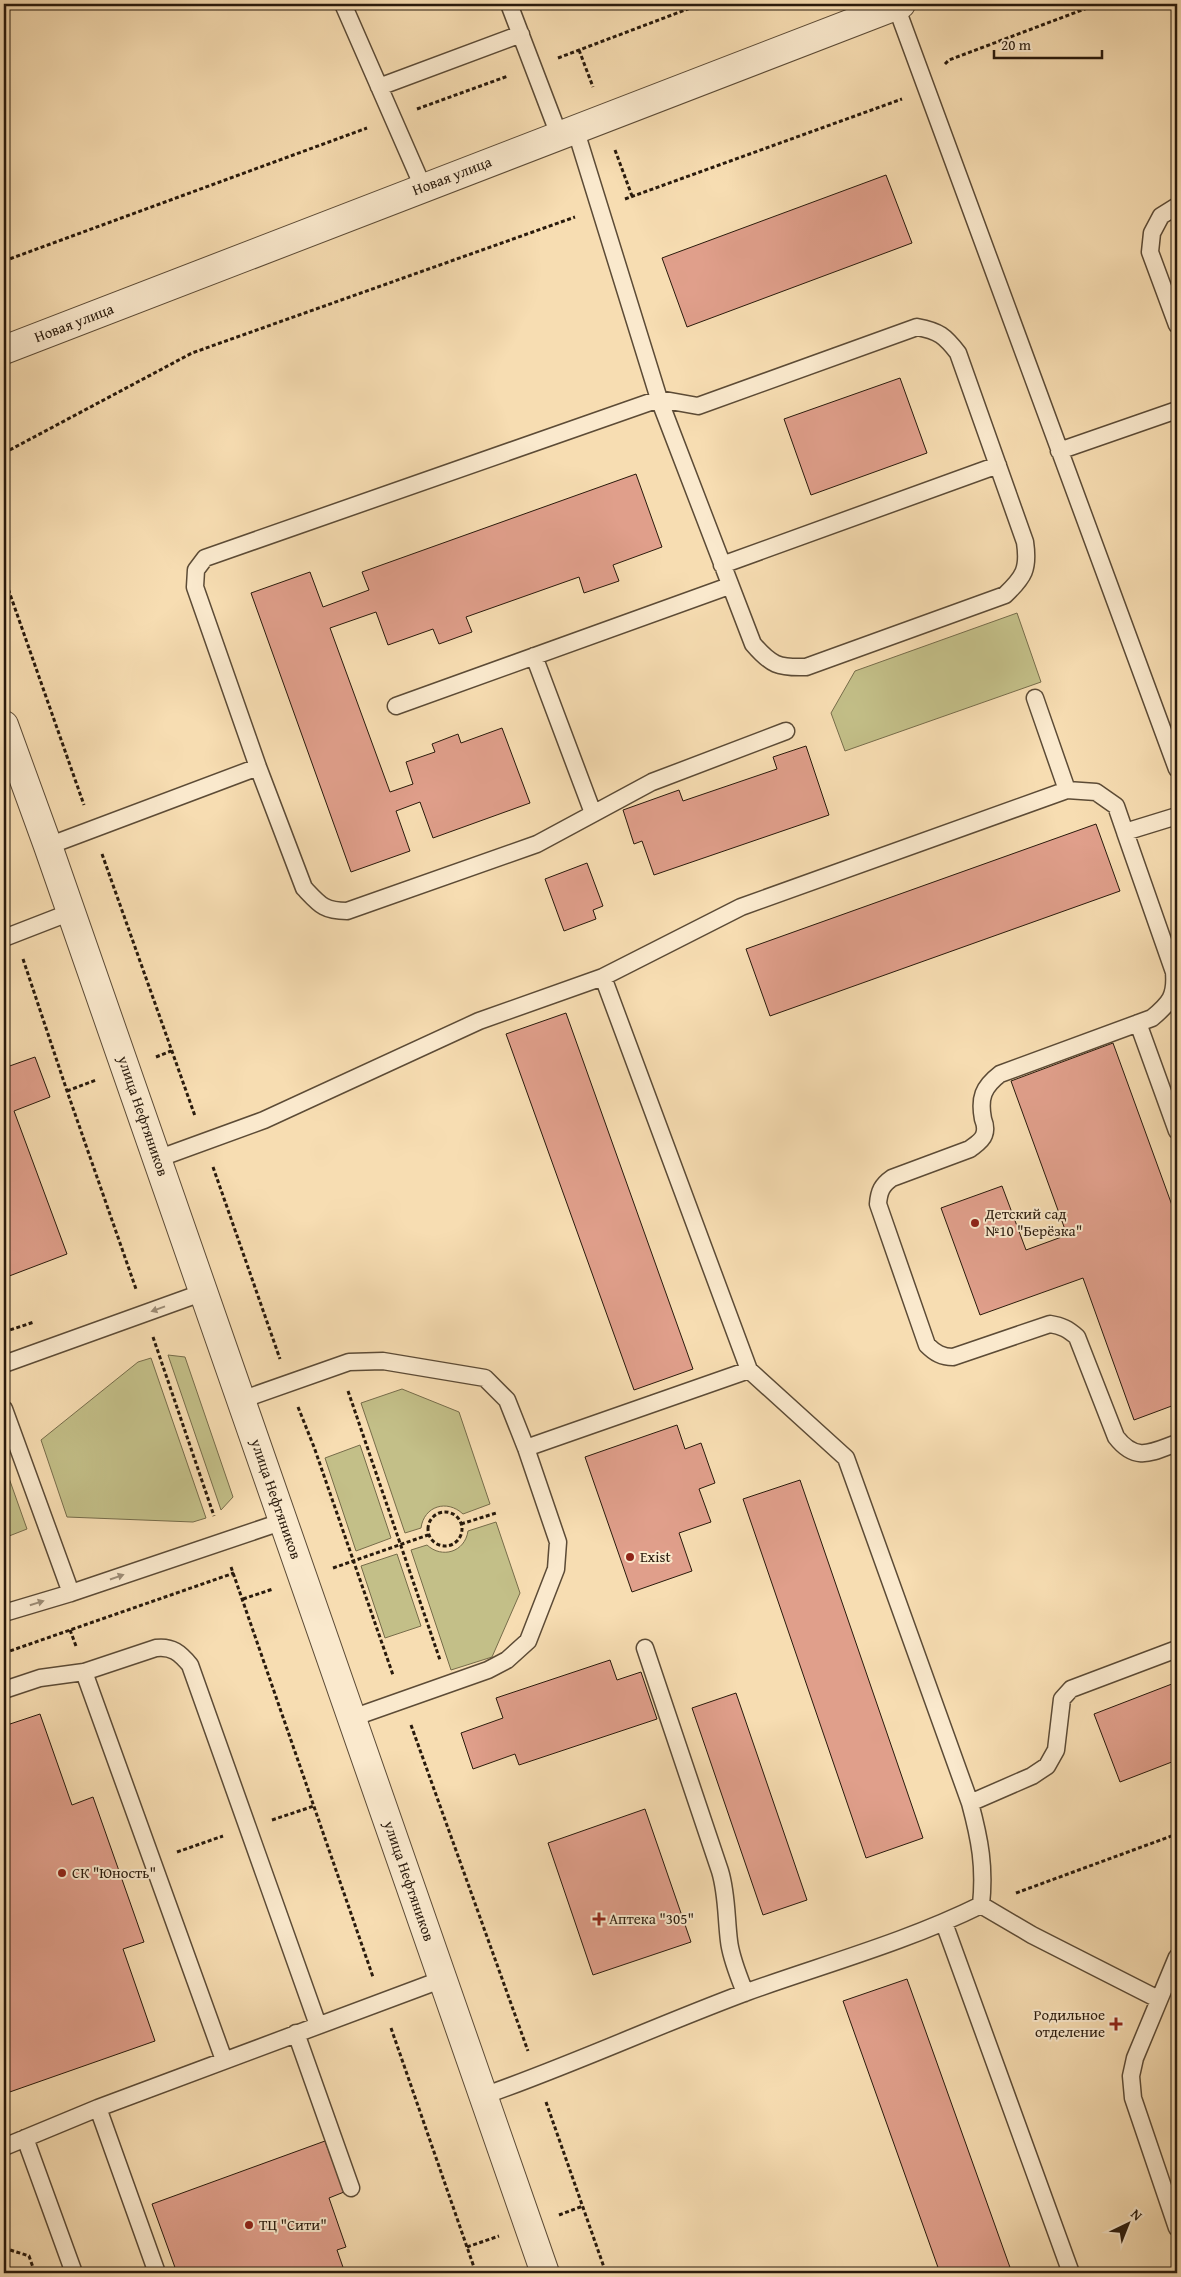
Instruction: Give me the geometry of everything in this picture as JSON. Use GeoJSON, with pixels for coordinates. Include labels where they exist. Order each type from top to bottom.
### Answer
{"type":"FeatureCollection","features":[{"type":"Feature","properties":{"kind":"street","name":"Новая улица"},"geometry":{"type":"LineString","coordinates":[[4,350],[898,5]]}},
{"type":"Feature","properties":{"kind":"street","name":"улица Нефтяников"},"geometry":{"type":"LineString","coordinates":[[4,725],[11,770],[48,846],[545,2273]]}},
{"type":"Feature","properties":{"kind":"lane"},"geometry":{"type":"LineString","coordinates":[[344,4],[423,187]]}},
{"type":"Feature","properties":{"kind":"lane"},"geometry":{"type":"LineString","coordinates":[[509,4],[533,67],[567,132],[601,207],[659,399],[752,644],[766,660],[785,667],[806,667],[1005,595],[1020,580],[1028,561],[1025,542],[958,353],[946,337],[931,329],[918,327],[698,406],[659,399],[205,558],[196,570],[195,587],[258,767],[304,888],[317,902],[331,911],[347,911],[537,844],[652,782],[786,731]]}},
{"type":"Feature","properties":{"kind":"lane"},"geometry":{"type":"LineString","coordinates":[[898,5],[924,82],[1177,769]]}},
{"type":"Feature","properties":{"kind":"lane"},"geometry":{"type":"LineString","coordinates":[[379,86],[521,34]]}},
{"type":"Feature","properties":{"kind":"lane"},"geometry":{"type":"LineString","coordinates":[[1177,206],[1161,216],[1152,233],[1150,252],[1177,325]]}},
{"type":"Feature","properties":{"kind":"lane"},"geometry":{"type":"LineString","coordinates":[[1059,451],[1177,410]]}},
{"type":"Feature","properties":{"kind":"lane"},"geometry":{"type":"LineString","coordinates":[[722,565],[998,465]]}},
{"type":"Feature","properties":{"kind":"lane"},"geometry":{"type":"LineString","coordinates":[[396,706],[729,586]]}},
{"type":"Feature","properties":{"kind":"lane"},"geometry":{"type":"LineString","coordinates":[[534,656],[593,813]]}},
{"type":"Feature","properties":{"kind":"lane"},"geometry":{"type":"LineString","coordinates":[[1036,698],[1067,790]]}},
{"type":"Feature","properties":{"kind":"lane"},"geometry":{"type":"LineString","coordinates":[[48,846],[258,767]]}},
{"type":"Feature","properties":{"kind":"lane"},"geometry":{"type":"LineString","coordinates":[[157,1159],[264,1120],[479,1021],[603,977],[741,906],[1067,790],[1096,792],[1116,806],[1174,972],[1175,988],[1168,1005],[1152,1018],[1138,1024],[1000,1074],[988,1083],[981,1097],[985,1124],[984,1135],[979,1142],[970,1149],[892,1178],[881,1189],[878,1204],[927,1345],[935,1352],[945,1357],[953,1357],[1050,1324],[1060,1326],[1069,1330],[1077,1337],[1116,1437],[1123,1446],[1132,1452],[1146,1454],[1177,1443]]}},
{"type":"Feature","properties":{"kind":"lane"},"geometry":{"type":"LineString","coordinates":[[1125,832],[1177,816]]}},
{"type":"Feature","properties":{"kind":"lane"},"geometry":{"type":"LineString","coordinates":[[9,936],[71,912]]}},
{"type":"Feature","properties":{"kind":"lane"},"geometry":{"type":"LineString","coordinates":[[603,977],[749,1370],[846,1458],[970,1803],[981,1843],[984,1878],[981,1905]]}},
{"type":"Feature","properties":{"kind":"lane"},"geometry":{"type":"LineString","coordinates":[[1138,1024],[1177,1132]]}},
{"type":"Feature","properties":{"kind":"lane"},"geometry":{"type":"LineString","coordinates":[[4,1364],[204,1292]]}},
{"type":"Feature","properties":{"kind":"lane"},"geometry":{"type":"LineString","coordinates":[[241,1400],[349,1362],[383,1361],[485,1378],[507,1400],[526,1448],[558,1542],[556,1569],[528,1641],[507,1660],[488,1670],[352,1718]]}},
{"type":"Feature","properties":{"kind":"lane"},"geometry":{"type":"LineString","coordinates":[[526,1448],[749,1370]]}},
{"type":"Feature","properties":{"kind":"lane"},"geometry":{"type":"LineString","coordinates":[[4,1409],[71,1593]]}},
{"type":"Feature","properties":{"kind":"lane"},"geometry":{"type":"LineString","coordinates":[[4,1613],[71,1593],[284,1520]]}},
{"type":"Feature","properties":{"kind":"lane"},"geometry":{"type":"LineString","coordinates":[[4,1690],[40,1678],[84,1672],[156,1648],[166,1647],[181,1654],[190,1665],[318,2025]]}},
{"type":"Feature","properties":{"kind":"lane"},"geometry":{"type":"LineString","coordinates":[[645,1648],[720,1871],[725,1890],[732,1958],[745,1993]]}},
{"type":"Feature","properties":{"kind":"lane"},"geometry":{"type":"LineString","coordinates":[[970,1803],[1032,1776],[1047,1766],[1056,1750],[1062,1699],[1071,1689],[1177,1649]]}},
{"type":"Feature","properties":{"kind":"lane"},"geometry":{"type":"LineString","coordinates":[[84,1672],[224,2060]]}},
{"type":"Feature","properties":{"kind":"lane"},"geometry":{"type":"LineString","coordinates":[[483,2096],[537,2077],[745,1993],[944,1923],[981,1905]]}},
{"type":"Feature","properties":{"kind":"lane"},"geometry":{"type":"LineString","coordinates":[[981,1905],[1032,1935],[1158,1999]]}},
{"type":"Feature","properties":{"kind":"lane"},"geometry":{"type":"LineString","coordinates":[[944,1923],[1071,2273]]}},
{"type":"Feature","properties":{"kind":"lane"},"geometry":{"type":"LineString","coordinates":[[1177,1957],[1135,2058],[1131,2076],[1133,2098],[1177,2228]]}},
{"type":"Feature","properties":{"kind":"lane"},"geometry":{"type":"LineString","coordinates":[[4,2147],[98,2108],[443,1979]]}},
{"type":"Feature","properties":{"kind":"lane"},"geometry":{"type":"LineString","coordinates":[[296,2033],[351,2188]]}},
{"type":"Feature","properties":{"kind":"lane"},"geometry":{"type":"LineString","coordinates":[[98,2108],[156,2273]]}},
{"type":"Feature","properties":{"kind":"lane"},"geometry":{"type":"LineString","coordinates":[[25,2138],[74,2273]]}},
{"type":"Feature","properties":{"kind":"path"},"geometry":{"type":"LineString","coordinates":[[4,261],[701,4]]}},
{"type":"Feature","properties":{"kind":"path"},"geometry":{"type":"LineString","coordinates":[[4,453],[192,353],[902,100],[949,60],[1098,4]]}},
{"type":"Feature","properties":{"kind":"path"},"geometry":{"type":"LineString","coordinates":[[4,577],[288,1383],[314,1448],[606,2273]]}},
{"type":"Feature","properties":{"kind":"path"},"geometry":{"type":"LineString","coordinates":[[9,936],[67,1091],[145,1313],[476,2273]]}},
{"type":"Feature","properties":{"kind":"path"},"geometry":{"type":"LineString","coordinates":[[340,1366],[448,1684]]}},
{"type":"Feature","properties":{"kind":"path"},"geometry":{"type":"LineString","coordinates":[[442,1512],[453,1514],[461,1524],[462,1530],[459,1539],[447,1546],[434,1543],[427,1530],[432,1517],[442,1512]]}},
{"type":"Feature","properties":{"kind":"path"},"geometry":{"type":"LineString","coordinates":[[461,1524],[496,1512]]}},
{"type":"Feature","properties":{"kind":"path"},"geometry":{"type":"LineString","coordinates":[[4,1653],[234,1573]]}},
{"type":"Feature","properties":{"kind":"path"},"geometry":{"type":"LineString","coordinates":[[152,1860],[314,1806]]}},
{"type":"Feature","properties":{"kind":"path"},"geometry":{"type":"LineString","coordinates":[[981,1905],[1177,1834]]}},
{"type":"Feature","properties":{"kind":"path"},"geometry":{"type":"LineString","coordinates":[[4,2248],[28,2256],[35,2273]]}},
{"type":"Feature","properties":{"kind":"shaded area"},"geometry":{"type":"Polygon","coordinates":[[[1017,613],[1041,682],[845,751],[831,713],[855,671],[1017,613]]]}},
{"type":"Feature","properties":{"kind":"shaded area"},"geometry":{"type":"Polygon","coordinates":[[[168,1355],[185,1357],[233,1497],[221,1510],[168,1355]]]}},
{"type":"Feature","properties":{"kind":"shaded area"},"geometry":{"type":"Polygon","coordinates":[[[151,1358],[206,1518],[193,1522],[67,1517],[41,1440],[138,1362],[151,1358]]]}},
{"type":"Feature","properties":{"kind":"shaded area"},"geometry":{"type":"Polygon","coordinates":[[[402,1389],[459,1412],[490,1504],[463,1514],[457,1509],[450,1507],[437,1507],[427,1514],[421,1528],[405,1533],[361,1403],[402,1389]]]}},
{"type":"Feature","properties":{"kind":"shaded area"},"geometry":{"type":"Polygon","coordinates":[[[360,1445],[391,1538],[356,1551],[325,1458],[360,1445]]]}},
{"type":"Feature","properties":{"kind":"shaded area"},"geometry":{"type":"Polygon","coordinates":[[[4,1464],[27,1529],[4,1538],[4,1464]]]}},
{"type":"Feature","properties":{"kind":"shaded area"},"geometry":{"type":"Polygon","coordinates":[[[496,1522],[520,1593],[492,1657],[451,1670],[411,1550],[427,1545],[439,1552],[452,1551],[462,1544],[468,1531],[496,1522]]]}},
{"type":"Feature","properties":{"kind":"shaded area"},"geometry":{"type":"Polygon","coordinates":[[[397,1554],[421,1626],[385,1638],[361,1566],[397,1554]]]}},
{"type":"Feature","properties":{"kind":"building"},"geometry":{"type":"Polygon","coordinates":[[[886,175],[912,243],[687,327],[662,258],[886,175]]]}},
{"type":"Feature","properties":{"kind":"building"},"geometry":{"type":"Polygon","coordinates":[[[900,378],[927,453],[811,495],[784,419],[900,378]]]}},
{"type":"Feature","properties":{"kind":"building"},"geometry":{"type":"Polygon","coordinates":[[[636,474],[662,547],[613,565],[619,581],[584,593],[579,577],[466,617],[472,632],[439,644],[433,629],[388,645],[376,612],[330,628],[390,792],[413,784],[406,762],[435,752],[432,744],[458,734],[461,743],[502,728],[530,803],[433,838],[420,802],[396,811],[410,851],[351,872],[251,593],[310,572],[323,607],[369,590],[362,572],[636,474]]]}},
{"type":"Feature","properties":{"kind":"building"},"geometry":{"type":"Polygon","coordinates":[[[806,746],[829,815],[654,875],[642,841],[634,844],[623,810],[679,790],[683,801],[777,769],[773,757],[806,746]]]}},
{"type":"Feature","properties":{"kind":"building"},"geometry":{"type":"Polygon","coordinates":[[[1096,824],[1120,891],[770,1016],[746,949],[1096,824]]]}},
{"type":"Feature","properties":{"kind":"building"},"geometry":{"type":"Polygon","coordinates":[[[587,863],[603,906],[593,910],[596,919],[564,931],[545,879],[587,863]]]}},
{"type":"Feature","properties":{"kind":"building"},"geometry":{"type":"Polygon","coordinates":[[[4,989],[8,1001],[4,1002],[4,989]]]}},
{"type":"Feature","properties":{"kind":"building"},"geometry":{"type":"Polygon","coordinates":[[[566,1013],[693,1369],[634,1390],[506,1034],[566,1013]]]}},
{"type":"Feature","properties":{"kind":"building"},"geometry":{"type":"Polygon","coordinates":[[[1113,1043],[1177,1219],[1177,1404],[1134,1420],[1083,1278],[980,1315],[941,1208],[1002,1186],[1026,1250],[1067,1235],[1011,1081],[1113,1043]]]}},
{"type":"Feature","properties":{"kind":"building"},"geometry":{"type":"Polygon","coordinates":[[[35,1057],[50,1097],[14,1111],[67,1254],[4,1278],[4,1068],[35,1057]]]}},
{"type":"Feature","properties":{"kind":"building"},"geometry":{"type":"Polygon","coordinates":[[[677,1425],[685,1449],[701,1443],[715,1483],[699,1489],[711,1522],[679,1533],[692,1571],[632,1592],[585,1457],[677,1425]]]}},
{"type":"Feature","properties":{"kind":"building"},"geometry":{"type":"Polygon","coordinates":[[[800,1480],[923,1838],[866,1858],[743,1499],[800,1480]]]}},
{"type":"Feature","properties":{"kind":"building"},"geometry":{"type":"Polygon","coordinates":[[[610,1660],[617,1680],[641,1672],[657,1719],[519,1765],[515,1754],[473,1769],[461,1733],[503,1718],[496,1698],[610,1660]]]}},
{"type":"Feature","properties":{"kind":"building"},"geometry":{"type":"Polygon","coordinates":[[[1177,1682],[1177,1760],[1120,1782],[1094,1714],[1177,1682]]]}},
{"type":"Feature","properties":{"kind":"building"},"geometry":{"type":"Polygon","coordinates":[[[736,1693],[807,1900],[763,1915],[692,1708],[736,1693]]]}},
{"type":"Feature","properties":{"kind":"building","name":"СК \"Юность\""},"geometry":{"type":"Polygon","coordinates":[[[40,1714],[72,1805],[93,1797],[144,1942],[123,1949],[155,2041],[4,2094],[4,1726],[40,1714]]]}},
{"type":"Feature","properties":{"kind":"building"},"geometry":{"type":"Polygon","coordinates":[[[645,1809],[691,1942],[593,1975],[548,1843],[645,1809]]]}},
{"type":"Feature","properties":{"kind":"building"},"geometry":{"type":"Polygon","coordinates":[[[907,1979],[1012,2273],[940,2273],[843,2001],[907,1979]]]}},
{"type":"Feature","properties":{"kind":"building","name":"ТЦ \"Сити\""},"geometry":{"type":"Polygon","coordinates":[[[325,2141],[344,2192],[329,2198],[346,2247],[337,2250],[345,2273],[177,2273],[152,2204],[325,2141]]]}},
{"type":"Feature","properties":{"kind":"place","name":"Детский сад №10 \"Берёзка\""},"geometry":{"type":"Point","coordinates":[975,1223]}},
{"type":"Feature","properties":{"kind":"place","name":"Exist"},"geometry":{"type":"Point","coordinates":[630,1557]}},
{"type":"Feature","properties":{"kind":"place","name":"СК \"Юность\""},"geometry":{"type":"Point","coordinates":[62,1873]}},
{"type":"Feature","properties":{"kind":"place","name":"Аптека \"305\""},"geometry":{"type":"Point","coordinates":[599,1919]}},
{"type":"Feature","properties":{"kind":"place","name":"Родильное отделение"},"geometry":{"type":"Point","coordinates":[1116,2024]}},
{"type":"Feature","properties":{"kind":"place","name":"ТЦ \"Сити\""},"geometry":{"type":"Point","coordinates":[249,2225]}}]}
